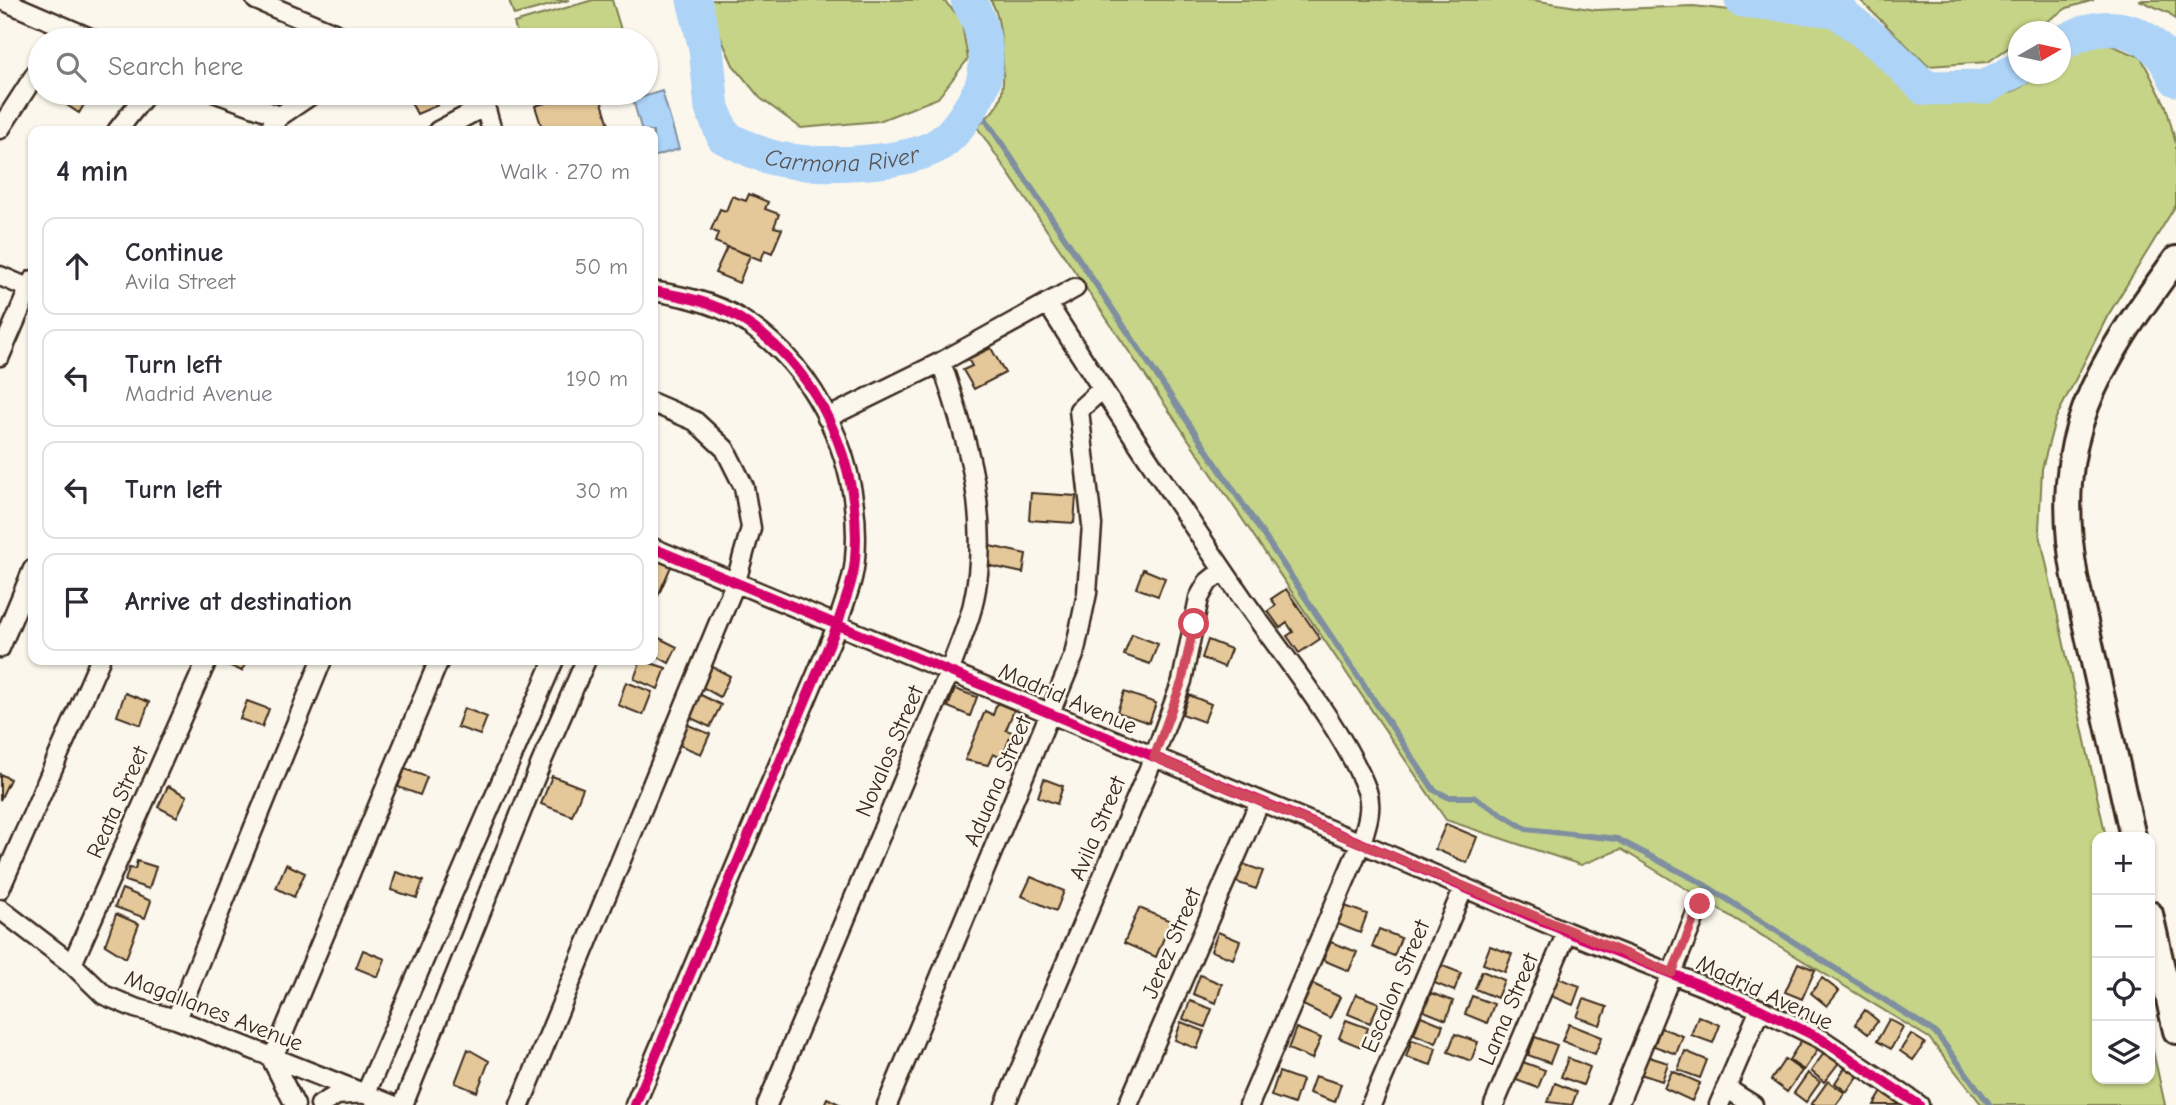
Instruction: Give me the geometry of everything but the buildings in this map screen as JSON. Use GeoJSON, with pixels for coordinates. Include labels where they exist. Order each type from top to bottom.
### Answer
{"type":"FeatureCollection","features":[{"type":"Feature","properties":{"kind":"main road"},"geometry":{"type":"LineString","coordinates":[[2132,832],[2068,541],[2068,473],[2074,439],[2099,372],[2176,259]]}},
{"type":"Feature","properties":{"kind":"main road"},"geometry":{"type":"LineString","coordinates":[[2155,936],[2176,1031]]}},
{"type":"Feature","properties":{"kind":"street"},"geometry":{"type":"LineString","coordinates":[[2,0],[52,28]]}},
{"type":"Feature","properties":{"kind":"street"},"geometry":{"type":"LineString","coordinates":[[256,0],[322,28]]}},
{"type":"Feature","properties":{"kind":"street"},"geometry":{"type":"LineString","coordinates":[[0,129],[28,86]]}},
{"type":"Feature","properties":{"kind":"street"},"geometry":{"type":"LineString","coordinates":[[121,126],[138,105]]}},
{"type":"Feature","properties":{"kind":"street"},"geometry":{"type":"LineString","coordinates":[[250,105],[281,116]]}},
{"type":"Feature","properties":{"kind":"street"},"geometry":{"type":"LineString","coordinates":[[272,126],[297,105]]}},
{"type":"Feature","properties":{"kind":"street"},"geometry":{"type":"LineString","coordinates":[[447,126],[485,106],[491,126]]}},
{"type":"Feature","properties":{"kind":"street"},"geometry":{"type":"LineString","coordinates":[[0,276],[28,286]]}},
{"type":"Feature","properties":{"kind":"street"},"geometry":{"type":"LineString","coordinates":[[827,418],[941,362],[1075,288]]}},
{"type":"Feature","properties":{"kind":"street"},"geometry":{"type":"LineString","coordinates":[[635,1105],[837,626],[855,562],[856,502],[844,454],[827,418],[794,364],[738,317],[691,298],[658,292]]}},
{"type":"Feature","properties":{"kind":"street"},"geometry":{"type":"LineString","coordinates":[[0,356],[28,296]]}},
{"type":"Feature","properties":{"kind":"street"},"geometry":{"type":"LineString","coordinates":[[1047,303],[1223,570],[1314,701],[1368,793],[1369,818],[1361,843],[1249,1105]]}},
{"type":"Feature","properties":{"kind":"street","name":"Novalos Street"},"geometry":{"type":"LineString","coordinates":[[768,1105],[950,670],[973,604],[981,525],[967,436],[941,362]]}},
{"type":"Feature","properties":{"kind":"street","name":"Aduana Street"},"geometry":{"type":"LineString","coordinates":[[887,1105],[1074,655],[1087,593],[1091,525],[1079,410],[1102,389]]}},
{"type":"Feature","properties":{"kind":"street"},"geometry":{"type":"LineString","coordinates":[[520,1105],[736,582],[751,528],[744,487],[725,449],[695,421],[658,405]]}},
{"type":"Feature","properties":{"kind":"street","name":"Madrid Avenue"},"geometry":{"type":"LineString","coordinates":[[658,550],[837,626],[950,670],[1567,932],[1760,1009],[1821,1039],[1919,1105]]}},
{"type":"Feature","properties":{"kind":"street","name":"Avila Street"},"geometry":{"type":"LineString","coordinates":[[1005,1105],[1154,757],[1182,681],[1199,598],[1208,582],[1223,570]]}},
{"type":"Feature","properties":{"kind":"street"},"geometry":{"type":"LineString","coordinates":[[0,648],[28,581]]}},
{"type":"Feature","properties":{"kind":"street"},"geometry":{"type":"LineString","coordinates":[[0,889],[98,665]]}},
{"type":"Feature","properties":{"kind":"street","name":"Reata Street"},"geometry":{"type":"LineString","coordinates":[[72,964],[205,665]]}},
{"type":"Feature","properties":{"kind":"street"},"geometry":{"type":"LineString","coordinates":[[176,1020],[320,665]]}},
{"type":"Feature","properties":{"kind":"street"},"geometry":{"type":"LineString","coordinates":[[295,1105],[272,1060],[437,665]]}},
{"type":"Feature","properties":{"kind":"street"},"geometry":{"type":"LineString","coordinates":[[320,1105],[337,1095],[366,1093],[552,665]]}},
{"type":"Feature","properties":{"kind":"street"},"geometry":{"type":"LineString","coordinates":[[403,1105],[541,763],[584,665]]}},
{"type":"Feature","properties":{"kind":"street"},"geometry":{"type":"LineString","coordinates":[[515,753],[541,763]]}},
{"type":"Feature","properties":{"kind":"street","name":"Jerez Street"},"geometry":{"type":"LineString","coordinates":[[1128,1105],[1260,801]]}},
{"type":"Feature","properties":{"kind":"street","name":"Escalon Street"},"geometry":{"type":"LineString","coordinates":[[1371,1105],[1464,887]]}},
{"type":"Feature","properties":{"kind":"street"},"geometry":{"type":"LineString","coordinates":[[1618,1105],[1700,904]]}},
{"type":"Feature","properties":{"kind":"street","name":"Magallanes Avenue"},"geometry":{"type":"LineString","coordinates":[[0,909],[72,964],[104,995],[135,1008],[176,1020],[272,1060],[393,1105]]}},
{"type":"Feature","properties":{"kind":"street","name":"Lama Street"},"geometry":{"type":"LineString","coordinates":[[1493,1105],[1567,932]]}},
{"type":"Feature","properties":{"kind":"street"},"geometry":{"type":"LineString","coordinates":[[1753,1105],[1722,1096],[1760,1009]]}},
{"type":"Feature","properties":{"kind":"green space"},"geometry":{"type":"Polygon","coordinates":[[[509,0],[569,0],[514,15],[509,0]]]}},
{"type":"Feature","properties":{"kind":"green space"},"geometry":{"type":"Polygon","coordinates":[[[593,0],[612,0],[620,28],[515,28],[514,23],[593,0]]]}},
{"type":"Feature","properties":{"kind":"green space"},"geometry":{"type":"Polygon","coordinates":[[[704,0],[943,0],[961,18],[968,59],[938,98],[879,121],[801,128],[760,98],[733,65],[704,0]]]}},
{"type":"Feature","properties":{"kind":"green space"},"geometry":{"type":"Polygon","coordinates":[[[990,0],[1532,0],[1596,10],[1693,6],[1831,21],[1921,98],[1985,102],[2025,84],[2071,84],[2071,54],[2105,43],[2141,57],[2166,106],[2176,144],[2176,205],[2107,317],[2055,420],[2042,469],[2039,530],[2105,832],[2092,832],[2092,1084],[2155,1084],[2155,1060],[2165,1105],[1982,1105],[1929,1038],[1621,849],[1581,865],[1446,820],[977,127],[996,107],[1002,92],[1003,58],[994,7],[990,0]]]}},
{"type":"Feature","properties":{"kind":"green space"},"geometry":{"type":"Polygon","coordinates":[[[1860,0],[2094,0],[2067,8],[2047,21],[2008,21],[2008,48],[1988,62],[1928,66],[1860,0]]]}},
{"type":"Feature","properties":{"kind":"green space"},"geometry":{"type":"Polygon","coordinates":[[[2139,0],[2176,0],[2176,20],[2169,13],[2139,0]]]}},
{"type":"Feature","properties":{"kind":"water"},"geometry":{"type":"Polygon","coordinates":[[[662,91],[679,149],[658,155],[658,126],[641,126],[634,105],[658,105],[658,92],[662,91]]]}},
{"type":"Feature","properties":{"kind":"waterway","name":"Carmona River"},"geometry":{"type":"LineString","coordinates":[[694,0],[706,48],[712,108],[724,137],[776,159],[820,163],[865,162],[909,156],[941,143],[956,128],[977,96],[985,73],[983,35],[968,0]]}},
{"type":"Feature","properties":{"kind":"waterway","name":"Carmona River"},"geometry":{"type":"LineString","coordinates":[[1742,0],[1836,10],[1882,46],[1925,88],[1985,87],[2008,74]]}},
{"type":"Feature","properties":{"kind":"waterway","name":"Carmona River"},"geometry":{"type":"LineString","coordinates":[[2071,38],[2096,30],[2128,31],[2142,37],[2155,48],[2176,79]]}},
{"type":"Feature","properties":{"kind":"waterway"},"geometry":{"type":"LineString","coordinates":[[974,102],[1434,790],[1448,797],[1474,797],[1526,829],[1617,839],[1700,882],[1936,1033],[1990,1105]]}},
{"type":"Feature","properties":{"kind":"cycle path"},"geometry":{"type":"LineString","coordinates":[[635,1105],[837,626],[854,567],[856,524],[852,489],[830,422],[792,363],[767,339],[729,312],[697,300],[658,292]]}},
{"type":"Feature","properties":{"kind":"cycle path"},"geometry":{"type":"LineString","coordinates":[[658,550],[1361,843],[1567,932],[1760,1009],[1821,1039],[1919,1105]]}},
{"type":"Feature","properties":{"kind":"route"},"geometry":{"type":"LineString","coordinates":[[1194,624],[1182,681],[1154,757],[1567,932],[1672,973],[1700,904]]}}]}
